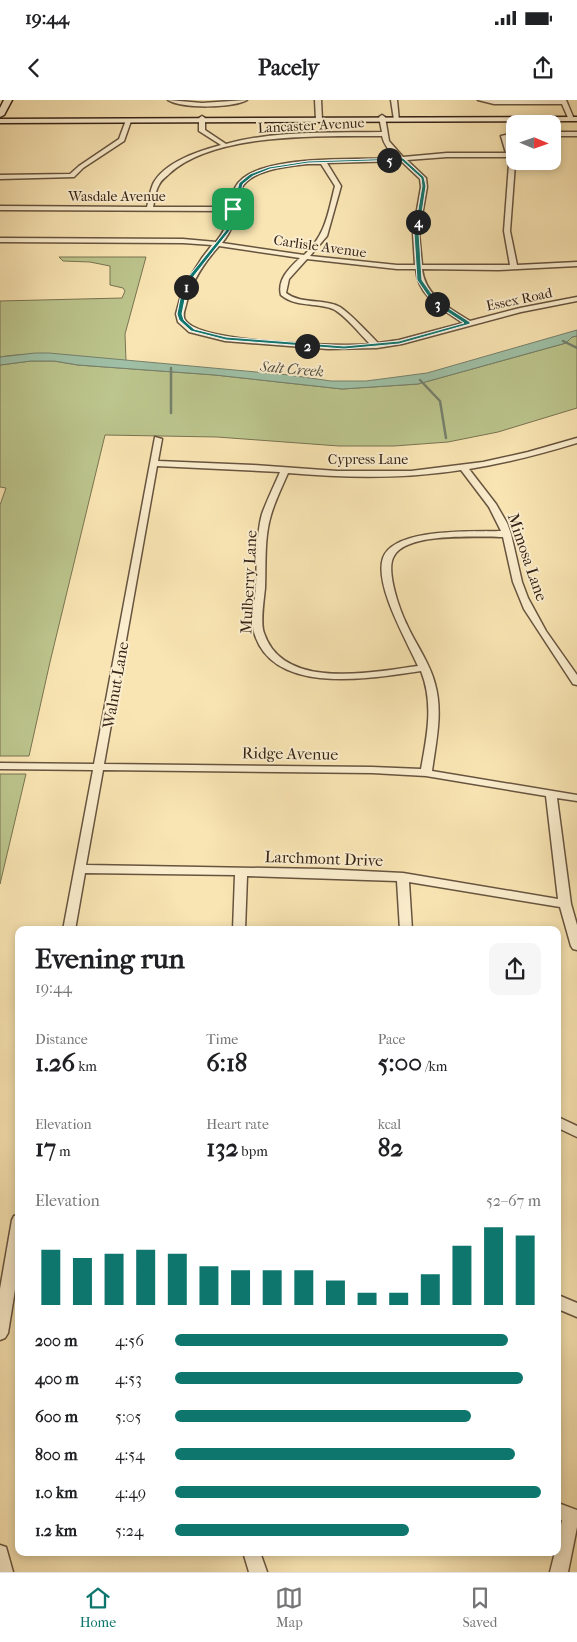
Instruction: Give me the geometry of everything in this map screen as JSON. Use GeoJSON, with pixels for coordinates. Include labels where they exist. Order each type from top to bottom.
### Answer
{"type":"FeatureCollection","features":[{"type":"Feature","properties":{"kind":"main road"},"geometry":{"type":"LineString","coordinates":[[8,100],[0,116],[202,119],[574,118]]}},
{"type":"Feature","properties":{"kind":"main road"},"geometry":{"type":"LineString","coordinates":[[0,121],[202,119]]}},
{"type":"Feature","properties":{"kind":"street"},"geometry":{"type":"LineString","coordinates":[[171,100],[176,103],[236,103],[244,100]]}},
{"type":"Feature","properties":{"kind":"street"},"geometry":{"type":"LineString","coordinates":[[318,100],[318,119]]}},
{"type":"Feature","properties":{"kind":"street"},"geometry":{"type":"LineString","coordinates":[[394,100],[397,118]]}},
{"type":"Feature","properties":{"kind":"street"},"geometry":{"type":"LineString","coordinates":[[481,100],[494,102],[564,101],[574,118]]}},
{"type":"Feature","properties":{"kind":"street"},"geometry":{"type":"LineString","coordinates":[[382,118],[384,134],[392,150],[423,178],[424,186],[416,233],[420,280],[434,301],[468,323]]}},
{"type":"Feature","properties":{"kind":"street"},"geometry":{"type":"LineString","coordinates":[[202,119],[202,132],[226,146]]}},
{"type":"Feature","properties":{"kind":"street"},"geometry":{"type":"LineString","coordinates":[[0,177],[72,176],[90,161],[122,140],[128,121]]}},
{"type":"Feature","properties":{"kind":"street","name":"Lancaster Avenue"},"geometry":{"type":"LineString","coordinates":[[150,208],[156,184],[175,165],[192,157],[226,146],[291,136],[384,134]]}},
{"type":"Feature","properties":{"kind":"street"},"geometry":{"type":"LineString","coordinates":[[561,134],[577,134]]}},
{"type":"Feature","properties":{"kind":"street"},"geometry":{"type":"LineString","coordinates":[[218,244],[229,229],[238,188],[241,183],[251,175],[282,165],[447,155],[506,155]]}},
{"type":"Feature","properties":{"kind":"street"},"geometry":{"type":"LineString","coordinates":[[322,162],[326,171],[337,182],[338,186],[324,235],[286,280],[282,288],[283,294],[293,300],[331,305],[338,309],[377,346]]}},
{"type":"Feature","properties":{"kind":"street"},"geometry":{"type":"LineString","coordinates":[[512,170],[507,231],[514,267]]}},
{"type":"Feature","properties":{"kind":"street","name":"Wasdale Avenue"},"geometry":{"type":"LineString","coordinates":[[0,208],[233,209]]}},
{"type":"Feature","properties":{"kind":"street","name":"Carlisle Avenue"},"geometry":{"type":"LineString","coordinates":[[0,240],[147,240],[218,244],[365,265],[514,267],[577,264]]}},
{"type":"Feature","properties":{"kind":"street","name":"Essex Road"},"geometry":{"type":"LineString","coordinates":[[218,244],[192,276],[183,299],[180,314],[181,320],[192,330],[214,337],[328,348],[377,346],[415,339],[520,310],[577,300]]}},
{"type":"Feature","properties":{"kind":"street","name":"Walnut Lane"},"geometry":{"type":"LineString","coordinates":[[70,926],[158,439]]}},
{"type":"Feature","properties":{"kind":"street","name":"Cypress Lane"},"geometry":{"type":"LineString","coordinates":[[154,463],[388,474],[464,468],[510,460],[577,440]]}},
{"type":"Feature","properties":{"kind":"street","name":"Mimosa Lane"},"geometry":{"type":"LineString","coordinates":[[464,468],[494,508],[507,534],[516,577],[523,598],[539,627],[577,682]]}},
{"type":"Feature","properties":{"kind":"street","name":"Mulberry Lane"},"geometry":{"type":"LineString","coordinates":[[285,470],[266,516],[262,543],[258,631],[260,643],[267,653],[284,665],[320,676],[338,677],[424,668]]}},
{"type":"Feature","properties":{"kind":"street"},"geometry":{"type":"LineString","coordinates":[[426,773],[434,707],[430,682],[397,614],[387,561],[391,552],[406,541],[421,538],[507,534]]}},
{"type":"Feature","properties":{"kind":"street","name":"Ridge Avenue"},"geometry":{"type":"LineString","coordinates":[[0,766],[372,770],[426,773],[577,798]]}},
{"type":"Feature","properties":{"kind":"street"},"geometry":{"type":"LineString","coordinates":[[551,794],[565,904],[577,946]]}},
{"type":"Feature","properties":{"kind":"street","name":"Larchmont Drive"},"geometry":{"type":"LineString","coordinates":[[80,869],[322,873],[402,877],[565,904]]}},
{"type":"Feature","properties":{"kind":"street"},"geometry":{"type":"LineString","coordinates":[[239,926],[241,872]]}},
{"type":"Feature","properties":{"kind":"street"},"geometry":{"type":"LineString","coordinates":[[402,877],[406,926]]}},
{"type":"Feature","properties":{"kind":"street"},"geometry":{"type":"LineString","coordinates":[[561,1124],[577,1132]]}},
{"type":"Feature","properties":{"kind":"street"},"geometry":{"type":"LineString","coordinates":[[0,1333],[14,1278]]}},
{"type":"Feature","properties":{"kind":"street"},"geometry":{"type":"LineString","coordinates":[[561,1303],[577,1310]]}},
{"type":"Feature","properties":{"kind":"street"},"geometry":{"type":"LineString","coordinates":[[559,1572],[568,1515]]}},
{"type":"Feature","properties":{"kind":"street"},"geometry":{"type":"LineString","coordinates":[[0,1553],[4,1572]]}},
{"type":"Feature","properties":{"kind":"street"},"geometry":{"type":"LineString","coordinates":[[253,1556],[258,1572]]}},
{"type":"Feature","properties":{"kind":"shaded area"},"geometry":{"type":"Polygon","coordinates":[[[59,257],[146,257],[125,334],[126,361],[48,354],[0,357],[0,301],[122,298],[125,291],[123,288],[110,285],[110,266],[90,262],[63,261],[59,257]]]}},
{"type":"Feature","properties":{"kind":"shaded area"},"geometry":{"type":"Polygon","coordinates":[[[577,330],[577,336],[572,337],[566,343],[418,384],[342,389],[215,375],[78,365],[54,361],[31,361],[0,365],[0,357],[49,353],[289,375],[331,381],[366,381],[427,373],[577,330]]]}},
{"type":"Feature","properties":{"kind":"shaded area"},"geometry":{"type":"Polygon","coordinates":[[[577,336],[577,408],[498,432],[448,442],[394,446],[339,446],[217,437],[105,435],[29,756],[0,756],[0,505],[6,488],[0,487],[0,365],[31,361],[54,361],[78,365],[215,375],[342,389],[418,384],[566,343],[572,337],[577,336]]]}},
{"type":"Feature","properties":{"kind":"shaded area"},"geometry":{"type":"Polygon","coordinates":[[[0,774],[26,774],[0,884],[0,774]]]}},
{"type":"Feature","properties":{"kind":"waterway"},"geometry":{"type":"LineString","coordinates":[[563,341],[577,348]]}},
{"type":"Feature","properties":{"kind":"waterway"},"geometry":{"type":"LineString","coordinates":[[171,368],[171,413]]}},
{"type":"Feature","properties":{"kind":"waterway"},"geometry":{"type":"LineString","coordinates":[[420,380],[440,401],[446,438]]}},
{"type":"Feature","properties":{"kind":"route"},"geometry":{"type":"LineString","coordinates":[[402,159],[423,178],[424,186],[416,233],[422,286],[434,301],[445,310],[468,323],[415,339],[377,346],[344,348],[226,339],[192,330],[181,320],[180,314],[186,288],[204,259],[229,229],[233,209],[241,183],[251,175],[269,168],[308,162],[402,159]]}},
{"type":"Feature","properties":{"kind":"water label","name":"Salt Creek"},"geometry":{"type":"Point","coordinates":[292,369]}}]}
